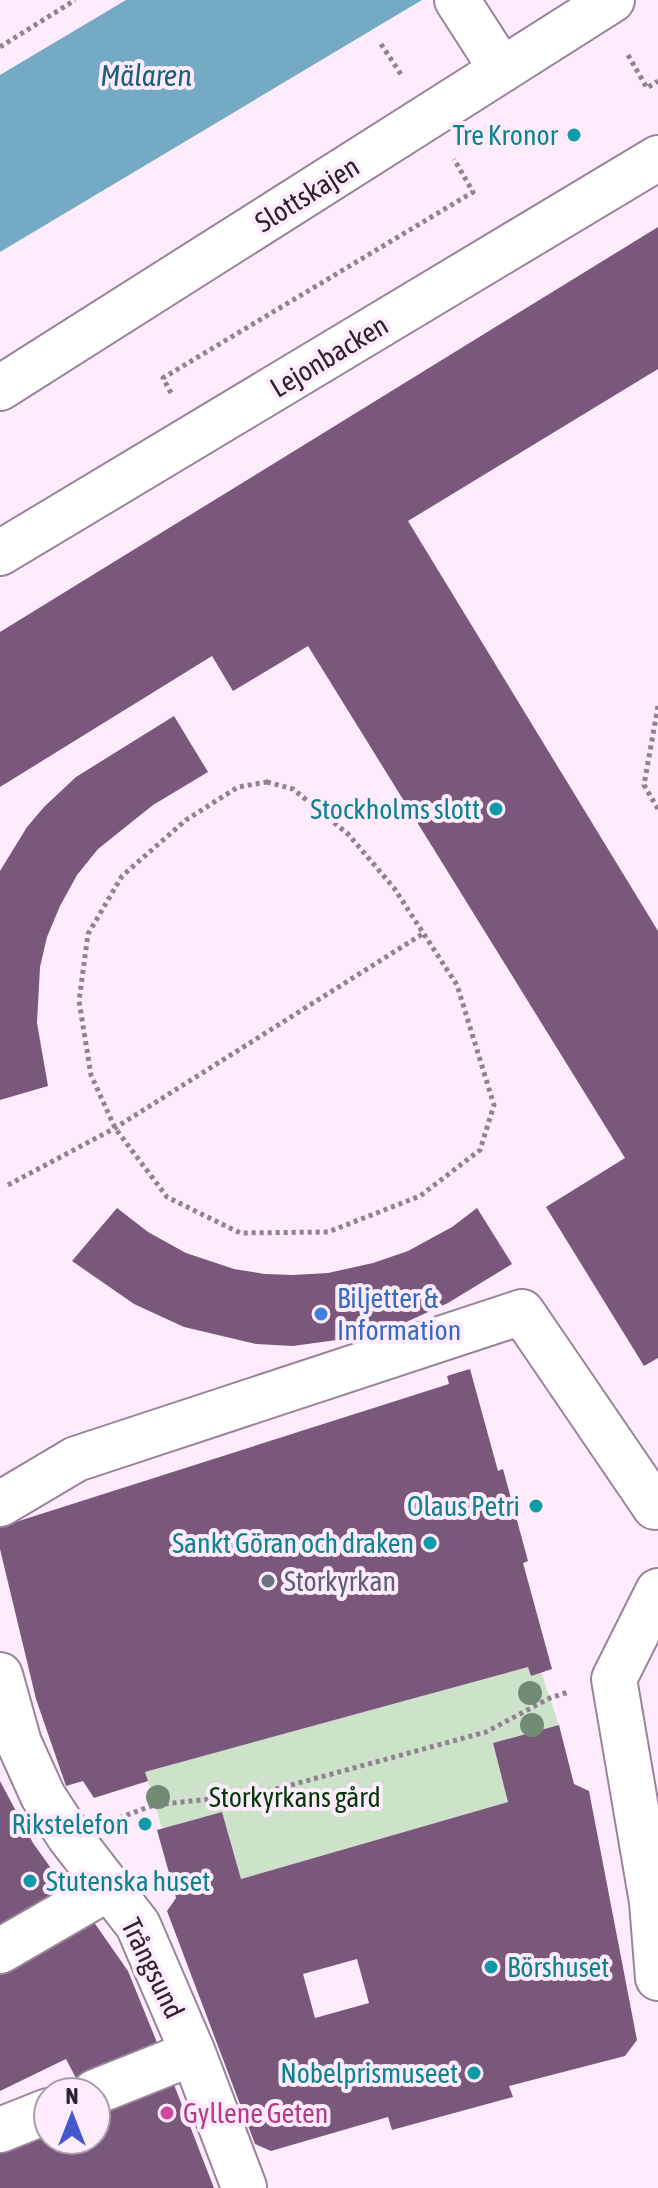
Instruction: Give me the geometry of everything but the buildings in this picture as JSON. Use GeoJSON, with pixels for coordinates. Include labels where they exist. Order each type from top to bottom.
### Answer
{"type":"FeatureCollection","features":[{"type":"Feature","properties":{"kind":"street"},"geometry":{"type":"LineString","coordinates":[[457,0],[502,70]]}},
{"type":"Feature","properties":{"kind":"street","name":"Slottskajen"},"geometry":{"type":"LineString","coordinates":[[0,388],[612,0]]}},
{"type":"Feature","properties":{"kind":"street","name":"Lejonbacken"},"geometry":{"type":"LineString","coordinates":[[0,553],[658,158]]}},
{"type":"Feature","properties":{"kind":"street"},"geometry":{"type":"LineString","coordinates":[[5,1501],[76,1459],[522,1312],[657,1508]]}},
{"type":"Feature","properties":{"kind":"street"},"geometry":{"type":"LineString","coordinates":[[658,1591],[614,1679],[655,1902],[658,1978]]}},
{"type":"Feature","properties":{"kind":"street","name":"Trångsund"},"geometry":{"type":"LineString","coordinates":[[0,1675],[19,1743],[43,1796],[69,1836],[138,1925],[193,2053],[244,2187]]}},
{"type":"Feature","properties":{"kind":"street"},"geometry":{"type":"LineString","coordinates":[[0,1951],[109,1888]]}},
{"type":"Feature","properties":{"kind":"street"},"geometry":{"type":"LineString","coordinates":[[112,2085],[193,2053]]}},
{"type":"Feature","properties":{"kind":"street"},"geometry":{"type":"LineString","coordinates":[[0,2130],[32,2117]]}},
{"type":"Feature","properties":{"kind":"path"},"geometry":{"type":"LineString","coordinates":[[0,47],[75,0]]}},
{"type":"Feature","properties":{"kind":"path"},"geometry":{"type":"LineString","coordinates":[[628,55],[647,88],[658,81]]}},
{"type":"Feature","properties":{"kind":"path"},"geometry":{"type":"LineString","coordinates":[[196,435],[163,378],[473,192],[455,162]]}},
{"type":"Feature","properties":{"kind":"path"},"geometry":{"type":"LineString","coordinates":[[658,706],[644,785],[655,797],[658,809]]}},
{"type":"Feature","properties":{"kind":"path"},"geometry":{"type":"LineString","coordinates":[[267,782],[293,789],[348,834],[394,888],[457,985],[494,1105],[480,1150],[420,1196],[328,1232],[240,1233],[167,1197],[115,1128],[91,1075],[79,1001],[88,934],[122,876],[186,820],[238,787],[267,782]]}},
{"type":"Feature","properties":{"kind":"path"},"geometry":{"type":"LineString","coordinates":[[8,1185],[115,1128],[424,933]]}},
{"type":"Feature","properties":{"kind":"path"},"geometry":{"type":"LineString","coordinates":[[154,1805],[273,1790],[486,1732],[550,1698]]}},
{"type":"Feature","properties":{"kind":"green space","name":"Storkyrkans gård"},"geometry":{"type":"Polygon","coordinates":[[[528,1667],[531,1676],[541,1672],[559,1725],[493,1743],[508,1802],[241,1879],[222,1812],[162,1829],[145,1772],[528,1667]]]}},
{"type":"Feature","properties":{"kind":"water","name":"Mälaren"},"geometry":{"type":"Polygon","coordinates":[[[126,0],[422,0],[0,252],[0,75],[126,0]]]}},
{"type":"Feature","properties":{"kind":"place","name":"Tre Kronor"},"geometry":{"type":"Point","coordinates":[574,135]}},
{"type":"Feature","properties":{"kind":"place","name":"Stockholms slott"},"geometry":{"type":"Point","coordinates":[496,809]}},
{"type":"Feature","properties":{"kind":"place","name":"Biljetter & Information"},"geometry":{"type":"Point","coordinates":[321,1314]}},
{"type":"Feature","properties":{"kind":"place","name":"Olaus Petri"},"geometry":{"type":"Point","coordinates":[536,1506]}},
{"type":"Feature","properties":{"kind":"place","name":"Sankt Göran och draken"},"geometry":{"type":"Point","coordinates":[430,1543]}},
{"type":"Feature","properties":{"kind":"place","name":"Storkyrkan"},"geometry":{"type":"Point","coordinates":[268,1581]}},
{"type":"Feature","properties":{"kind":"place","name":"Rikstelefon"},"geometry":{"type":"Point","coordinates":[145,1824]}},
{"type":"Feature","properties":{"kind":"place","name":"Stutenska huset"},"geometry":{"type":"Point","coordinates":[30,1881]}},
{"type":"Feature","properties":{"kind":"place","name":"Börshuset"},"geometry":{"type":"Point","coordinates":[491,1967]}},
{"type":"Feature","properties":{"kind":"place","name":"Nobelprismuseet"},"geometry":{"type":"Point","coordinates":[474,2073]}},
{"type":"Feature","properties":{"kind":"place","name":"Gyllene Geten"},"geometry":{"type":"Point","coordinates":[167,2113]}}]}
